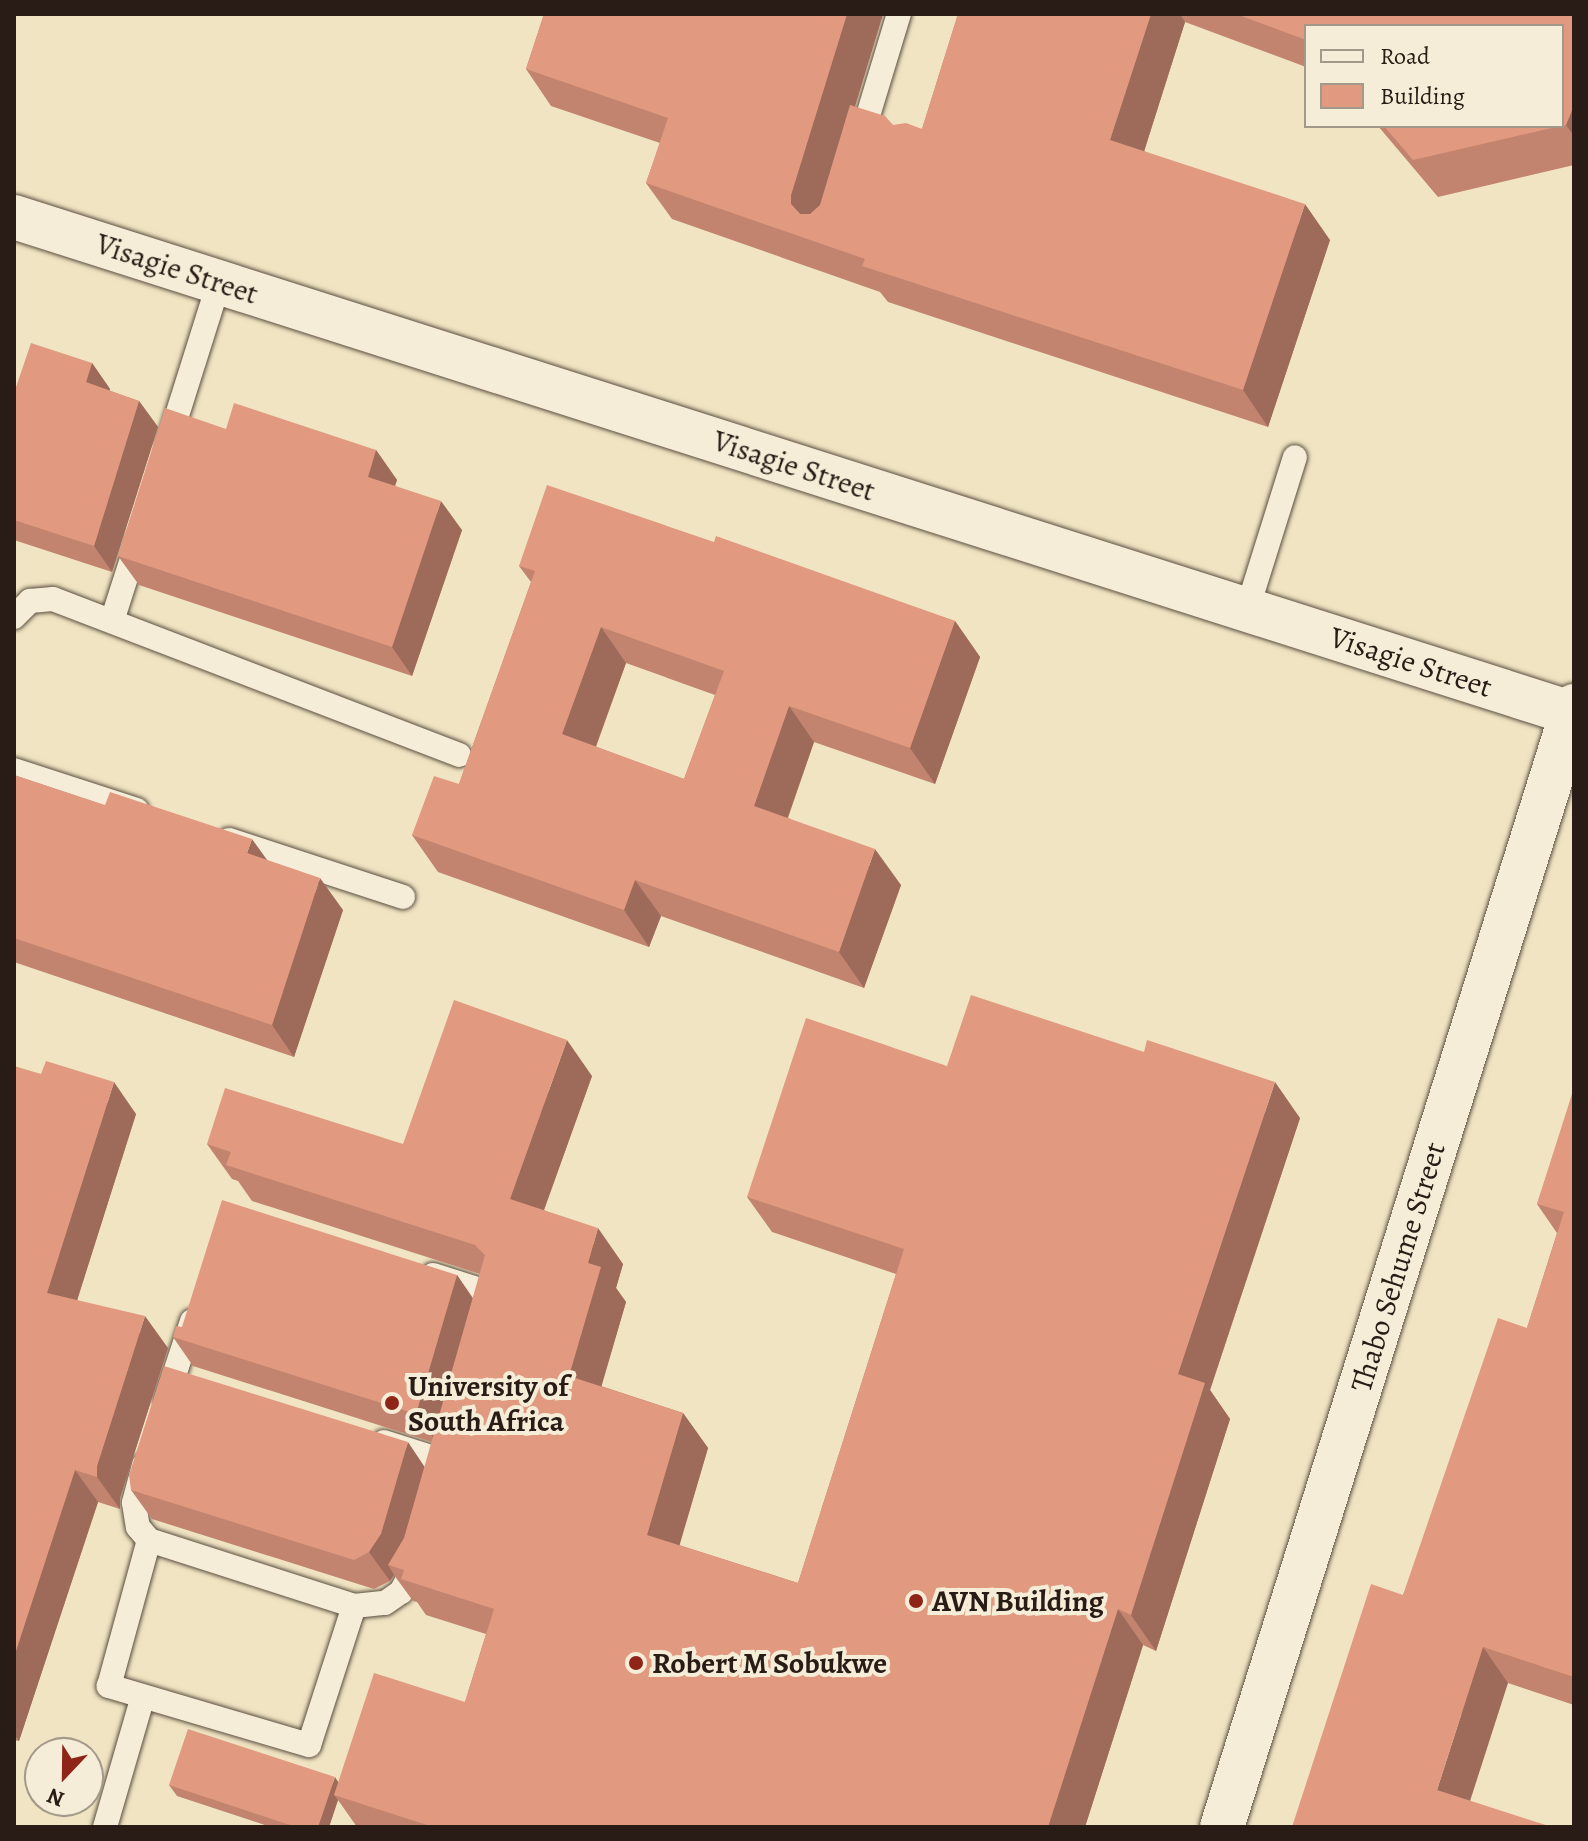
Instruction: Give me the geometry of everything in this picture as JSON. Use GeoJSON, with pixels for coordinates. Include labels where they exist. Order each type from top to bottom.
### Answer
{"type":"FeatureCollection","features":[{"type":"Feature","properties":{"kind":"street","name":"Visagie Street"},"geometry":{"type":"LineString","coordinates":[[14,217],[1573,711]]}},
{"type":"Feature","properties":{"kind":"street","name":"Thabo Sehume Street"},"geometry":{"type":"LineString","coordinates":[[1222,1827],[1573,711]]}},
{"type":"Feature","properties":{"kind":"lane"},"geometry":{"type":"LineString","coordinates":[[854,162],[899,14]]}},
{"type":"Feature","properties":{"kind":"lane"},"geometry":{"type":"LineString","coordinates":[[159,473],[219,282]]}},
{"type":"Feature","properties":{"kind":"lane"},"geometry":{"type":"LineString","coordinates":[[1247,610],[1295,457]]}},
{"type":"Feature","properties":{"kind":"lane"},"geometry":{"type":"LineString","coordinates":[[112,621],[145,517]]}},
{"type":"Feature","properties":{"kind":"lane"},"geometry":{"type":"LineString","coordinates":[[14,617],[30,601],[53,599],[459,755]]}},
{"type":"Feature","properties":{"kind":"lane"},"geometry":{"type":"LineString","coordinates":[[14,770],[164,819]]}},
{"type":"Feature","properties":{"kind":"lane"},"geometry":{"type":"LineString","coordinates":[[209,833],[403,897]]}},
{"type":"Feature","properties":{"kind":"lane"},"geometry":{"type":"LineString","coordinates":[[407,1267],[496,1295],[487,1326]]}},
{"type":"Feature","properties":{"kind":"lane"},"geometry":{"type":"LineString","coordinates":[[159,1419],[198,1300]]}},
{"type":"Feature","properties":{"kind":"lane"},"geometry":{"type":"LineString","coordinates":[[174,1376],[204,1385]]}},
{"type":"Feature","properties":{"kind":"lane"},"geometry":{"type":"LineString","coordinates":[[439,1489],[456,1431]]}},
{"type":"Feature","properties":{"kind":"lane"},"geometry":{"type":"LineString","coordinates":[[356,1433],[447,1462]]}},
{"type":"Feature","properties":{"kind":"lane"},"geometry":{"type":"LineString","coordinates":[[150,1448],[134,1503],[138,1527],[149,1540],[354,1606],[385,1603],[401,1592],[415,1570],[423,1543]]}},
{"type":"Feature","properties":{"kind":"lane"},"geometry":{"type":"LineString","coordinates":[[149,1540],[109,1686],[309,1745],[354,1606]]}},
{"type":"Feature","properties":{"kind":"lane"},"geometry":{"type":"LineString","coordinates":[[105,1827],[143,1696]]}},
{"type":"Feature","properties":{"kind":"building"},"geometry":{"type":"Polygon","coordinates":[[[544,14],[847,14],[791,195],[791,204],[800,214],[810,214],[820,205],[850,105],[885,116],[893,125],[906,123],[922,129],[958,14],[1151,14],[1110,140],[1305,204],[1243,390],[862,266],[865,259],[646,183],[668,118],[526,69],[544,14]]]}},
{"type":"Feature","properties":{"kind":"building"},"geometry":{"type":"Polygon","coordinates":[[[1236,14],[1574,14],[1574,105],[1564,126],[1564,24],[1304,24],[1304,39],[1236,14]]]}},
{"type":"Feature","properties":{"kind":"building"},"geometry":{"type":"Polygon","coordinates":[[[1386,128],[1551,128],[1413,160],[1386,128]]]}},
{"type":"Feature","properties":{"kind":"building"},"geometry":{"type":"Polygon","coordinates":[[[31,343],[92,363],[86,382],[139,401],[94,546],[14,520],[14,393],[31,343]]]}},
{"type":"Feature","properties":{"kind":"building"},"geometry":{"type":"Polygon","coordinates":[[[234,403],[376,450],[368,477],[441,501],[392,647],[118,556],[165,408],[226,429],[234,403]]]}},
{"type":"Feature","properties":{"kind":"building"},"geometry":{"type":"Polygon","coordinates":[[[547,485],[714,542],[716,536],[955,621],[910,748],[789,706],[754,806],[875,849],[839,952],[635,880],[624,910],[412,835],[434,776],[459,784],[535,571],[519,566],[547,485]],[[601,627],[562,734],[684,779],[724,671],[601,627]]]}},
{"type":"Feature","properties":{"kind":"building"},"geometry":{"type":"Polygon","coordinates":[[[14,775],[105,805],[110,792],[252,839],[247,853],[320,878],[272,1025],[14,938],[14,775]]]}},
{"type":"Feature","properties":{"kind":"building"},"geometry":{"type":"Polygon","coordinates":[[[971,995],[1144,1052],[1147,1040],[1275,1082],[1178,1374],[1205,1383],[1131,1615],[1118,1609],[1048,1827],[433,1827],[334,1795],[374,1673],[465,1702],[494,1609],[401,1579],[404,1570],[388,1565],[404,1538],[485,1255],[475,1245],[226,1165],[231,1152],[207,1144],[225,1088],[403,1144],[454,1000],[567,1040],[510,1199],[598,1228],[588,1263],[601,1267],[569,1376],[683,1413],[647,1535],[798,1583],[904,1249],[747,1197],[806,1018],[947,1066],[971,995]]]}},
{"type":"Feature","properties":{"kind":"building"},"geometry":{"type":"Polygon","coordinates":[[[46,1061],[114,1082],[47,1293],[145,1316],[97,1466],[97,1477],[75,1470],[14,1657],[14,1066],[41,1074],[46,1061]]]}},
{"type":"Feature","properties":{"kind":"building"},"geometry":{"type":"Polygon","coordinates":[[[1572,1094],[1574,1677],[1483,1647],[1437,1790],[1552,1827],[1292,1827],[1371,1584],[1403,1595],[1498,1318],[1527,1328],[1564,1212],[1537,1204],[1572,1094]]]}},
{"type":"Feature","properties":{"kind":"building"},"geometry":{"type":"Polygon","coordinates":[[[222,1200],[457,1275],[416,1414],[173,1337],[176,1326],[182,1327],[222,1200]]]}},
{"type":"Feature","properties":{"kind":"building"},"geometry":{"type":"Polygon","coordinates":[[[164,1366],[408,1442],[381,1534],[369,1552],[354,1560],[131,1490],[129,1475],[164,1366]]]}},
{"type":"Feature","properties":{"kind":"building"},"geometry":{"type":"Polygon","coordinates":[[[188,1729],[335,1777],[318,1827],[296,1827],[169,1785],[188,1729]]]}},
{"type":"Feature","properties":{"kind":"place","name":"University of South Africa"},"geometry":{"type":"Point","coordinates":[392,1403]}},
{"type":"Feature","properties":{"kind":"place","name":"AVN Building"},"geometry":{"type":"Point","coordinates":[916,1601]}},
{"type":"Feature","properties":{"kind":"place","name":"Robert M Sobukwe"},"geometry":{"type":"Point","coordinates":[636,1663]}}]}
